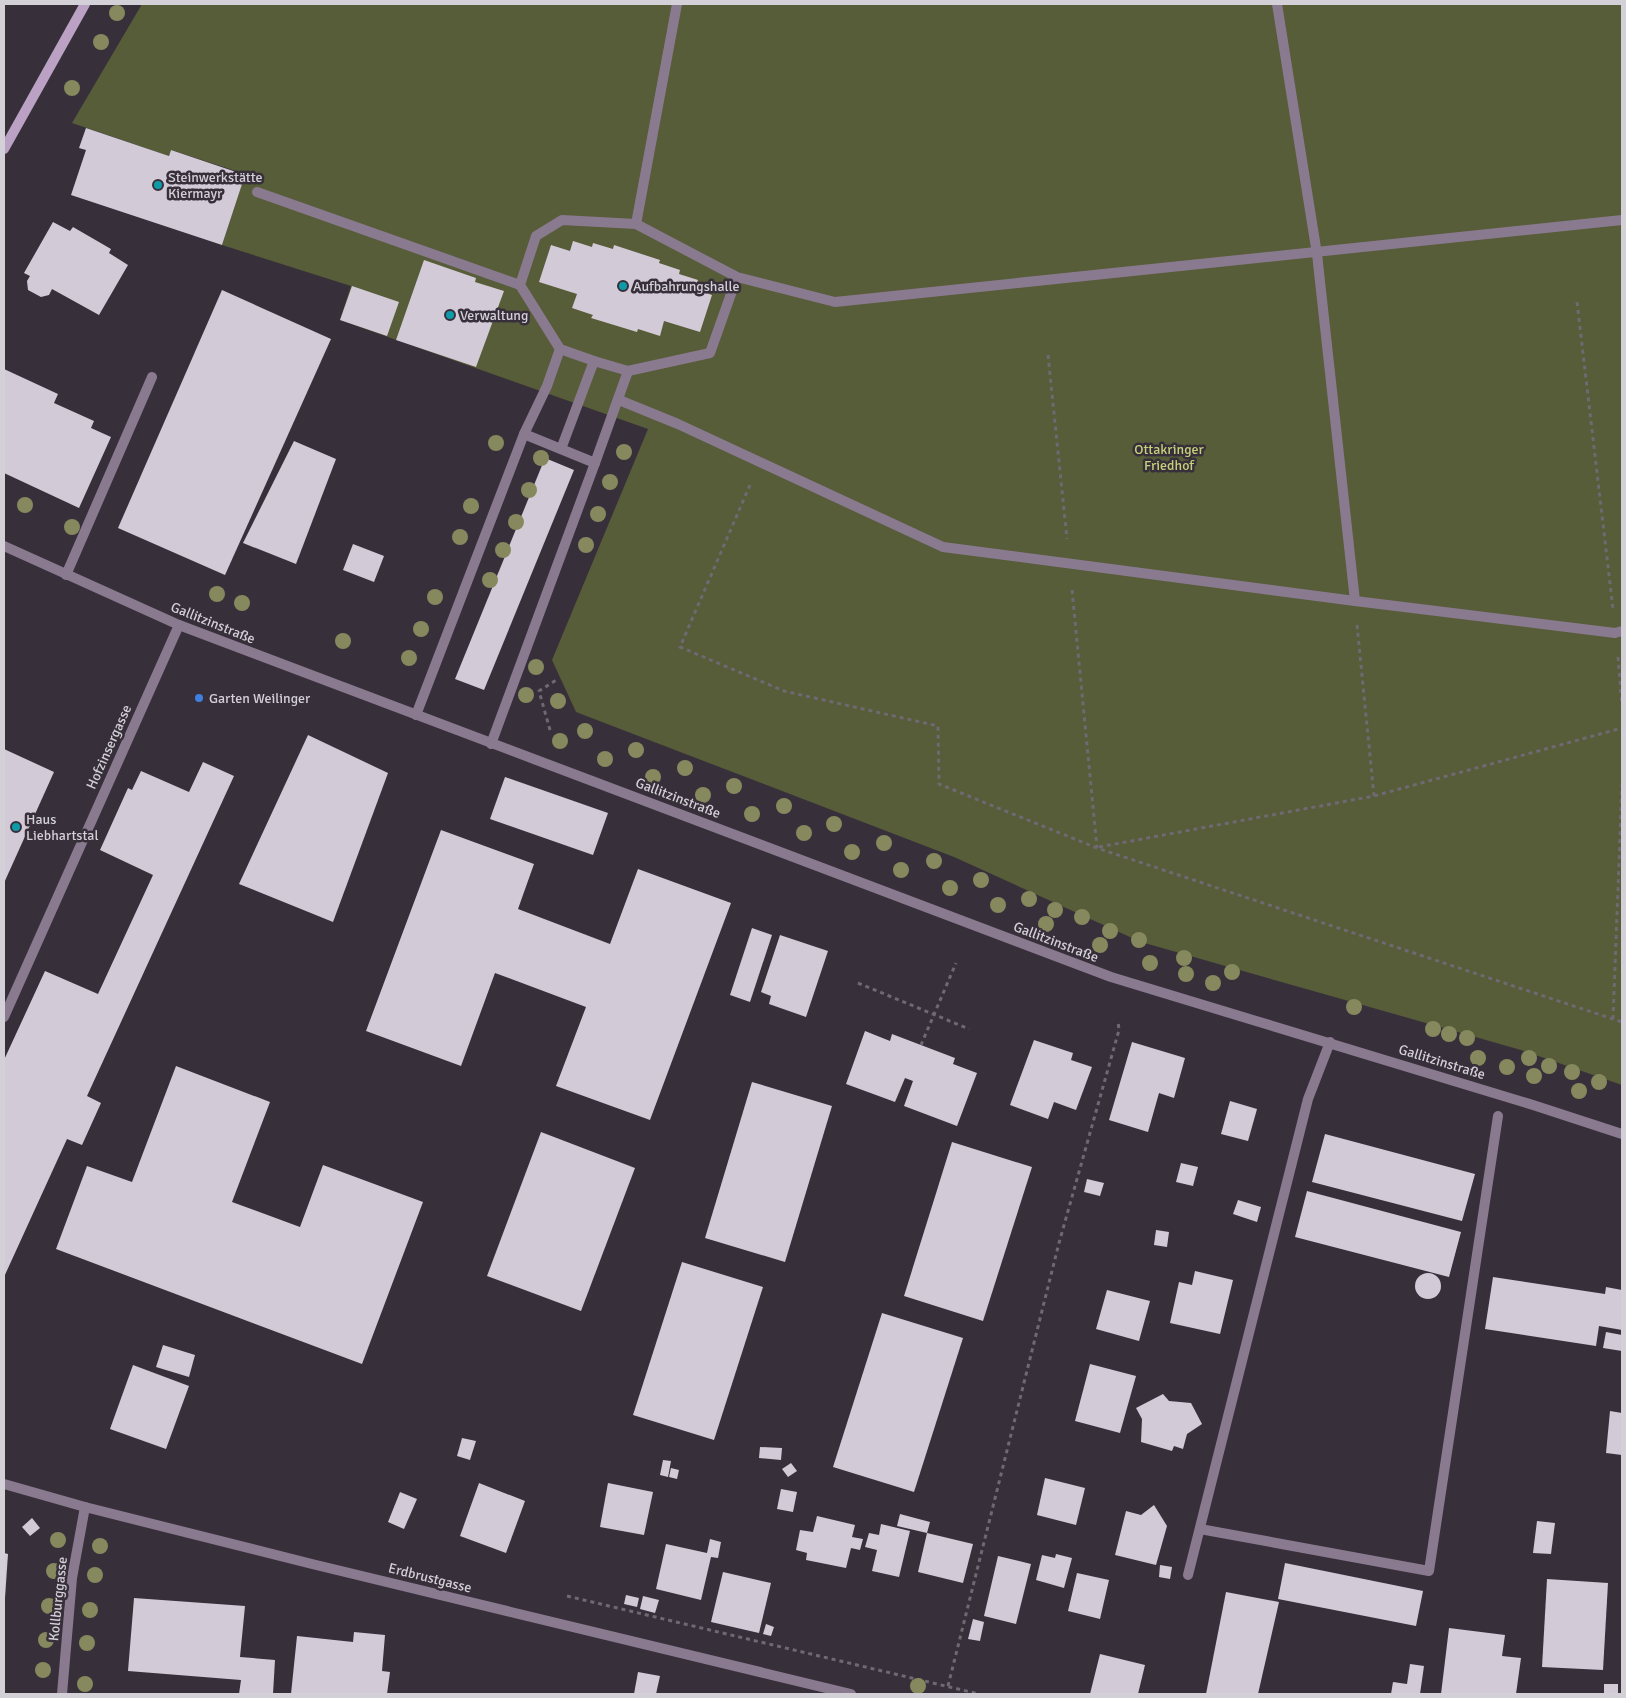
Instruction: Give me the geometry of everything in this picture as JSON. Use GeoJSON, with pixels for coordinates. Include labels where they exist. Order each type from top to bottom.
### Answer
{"type":"FeatureCollection","features":[{"type":"Feature","properties":{"kind":"street"},"geometry":{"type":"LineString","coordinates":[[4,149],[85,4]]}},
{"type":"Feature","properties":{"kind":"street"},"geometry":{"type":"LineString","coordinates":[[636,224],[677,4]]}},
{"type":"Feature","properties":{"kind":"street"},"geometry":{"type":"LineString","coordinates":[[1278,4],[1317,254],[1355,602]]}},
{"type":"Feature","properties":{"kind":"street"},"geometry":{"type":"LineString","coordinates":[[257,192],[520,285],[560,349],[594,362],[628,371],[710,353],[737,277]]}},
{"type":"Feature","properties":{"kind":"street"},"geometry":{"type":"LineString","coordinates":[[520,285],[536,236],[562,220],[636,224],[737,277],[835,302],[1317,254],[1622,220]]}},
{"type":"Feature","properties":{"kind":"street"},"geometry":{"type":"LineString","coordinates":[[416,715],[524,434],[545,392],[560,349]]}},
{"type":"Feature","properties":{"kind":"street"},"geometry":{"type":"LineString","coordinates":[[561,449],[594,362]]}},
{"type":"Feature","properties":{"kind":"street"},"geometry":{"type":"LineString","coordinates":[[491,744],[613,417],[628,371]]}},
{"type":"Feature","properties":{"kind":"street"},"geometry":{"type":"LineString","coordinates":[[66,575],[152,377]]}},
{"type":"Feature","properties":{"kind":"street"},"geometry":{"type":"LineString","coordinates":[[619,400],[678,424],[943,546],[1355,602],[1619,632]]}},
{"type":"Feature","properties":{"kind":"street"},"geometry":{"type":"LineString","coordinates":[[524,434],[595,463]]}},
{"type":"Feature","properties":{"kind":"street","name":"Gallitzinstraße"},"geometry":{"type":"LineString","coordinates":[[4,546],[179,625],[1111,977],[1533,1104],[1622,1134]]}},
{"type":"Feature","properties":{"kind":"street","name":"Hofzinsergasse"},"geometry":{"type":"LineString","coordinates":[[4,1017],[179,625]]}},
{"type":"Feature","properties":{"kind":"street"},"geometry":{"type":"LineString","coordinates":[[1188,1575],[1308,1099],[1330,1042]]}},
{"type":"Feature","properties":{"kind":"street"},"geometry":{"type":"LineString","coordinates":[[1200,1529],[1429,1571],[1498,1116]]}},
{"type":"Feature","properties":{"kind":"street","name":"Erdbrustgasse"},"geometry":{"type":"LineString","coordinates":[[4,1484],[85,1507],[851,1694]]}},
{"type":"Feature","properties":{"kind":"street","name":"Kollburggasse"},"geometry":{"type":"LineString","coordinates":[[62,1694],[72,1578],[85,1507]]}},
{"type":"Feature","properties":{"kind":"path"},"geometry":{"type":"LineString","coordinates":[[1577,302],[1619,632],[1622,706]]}},
{"type":"Feature","properties":{"kind":"path"},"geometry":{"type":"LineString","coordinates":[[1048,356],[1097,848]]}},
{"type":"Feature","properties":{"kind":"path"},"geometry":{"type":"LineString","coordinates":[[760,462],[680,647],[784,691],[938,726],[939,784],[1097,848],[1622,1022]]}},
{"type":"Feature","properties":{"kind":"path"},"geometry":{"type":"LineString","coordinates":[[1355,602],[1374,796]]}},
{"type":"Feature","properties":{"kind":"path"},"geometry":{"type":"LineString","coordinates":[[550,730],[539,691],[558,679]]}},
{"type":"Feature","properties":{"kind":"path"},"geometry":{"type":"LineString","coordinates":[[1097,848],[1374,796],[1622,728]]}},
{"type":"Feature","properties":{"kind":"path"},"geometry":{"type":"LineString","coordinates":[[1613,1019],[1621,874],[1622,784]]}},
{"type":"Feature","properties":{"kind":"path"},"geometry":{"type":"LineString","coordinates":[[921,1045],[956,963]]}},
{"type":"Feature","properties":{"kind":"path"},"geometry":{"type":"LineString","coordinates":[[858,983],[969,1029]]}},
{"type":"Feature","properties":{"kind":"path"},"geometry":{"type":"LineString","coordinates":[[948,1686],[1059,1243],[1119,1030],[1118,1021]]}},
{"type":"Feature","properties":{"kind":"path"},"geometry":{"type":"LineString","coordinates":[[567,1596],[979,1694]]}},
{"type":"Feature","properties":{"kind":"green space","name":"Ottakringer Friedhof"},"geometry":{"type":"Polygon","coordinates":[[[142,4],[1622,4],[1622,1085],[1521,1050],[1141,942],[954,857],[576,712],[552,660],[648,429],[340,320],[351,286],[222,245],[245,174],[171,150],[169,156],[72,123],[142,4]]]}},
{"type":"Feature","properties":{"kind":"building","name":"Steinwerkstätte Kiermayr"},"geometry":{"type":"Polygon","coordinates":[[[86,128],[169,156],[171,150],[245,175],[222,245],[71,195],[86,150],[79,148],[86,128]]]}},
{"type":"Feature","properties":{"kind":"building"},"geometry":{"type":"Polygon","coordinates":[[[53,222],[70,231],[73,227],[111,249],[109,253],[128,265],[99,315],[52,289],[49,295],[41,297],[28,290],[27,281],[30,276],[24,273],[53,222]]]}},
{"type":"Feature","properties":{"kind":"building","name":"Aufbahrungshalle"},"geometry":{"type":"Polygon","coordinates":[[[573,241],[592,247],[593,243],[613,249],[614,245],[660,260],[659,263],[680,270],[679,274],[698,280],[694,289],[712,295],[700,332],[664,321],[660,336],[638,329],[637,332],[591,318],[593,315],[572,308],[577,294],[539,282],[551,245],[570,251],[573,241]]]}},
{"type":"Feature","properties":{"kind":"building","name":"Verwaltung"},"geometry":{"type":"Polygon","coordinates":[[[424,260],[476,278],[475,282],[504,291],[476,367],[396,340],[424,260]]]}},
{"type":"Feature","properties":{"kind":"building"},"geometry":{"type":"Polygon","coordinates":[[[352,286],[399,302],[387,336],[340,320],[352,286]]]}},
{"type":"Feature","properties":{"kind":"building"},"geometry":{"type":"Polygon","coordinates":[[[222,290],[331,339],[225,575],[118,528],[222,290]]]}},
{"type":"Feature","properties":{"kind":"building"},"geometry":{"type":"Polygon","coordinates":[[[4,369],[58,394],[54,403],[94,421],[91,428],[111,437],[79,508],[4,473],[4,369]]]}},
{"type":"Feature","properties":{"kind":"building"},"geometry":{"type":"Polygon","coordinates":[[[294,441],[336,459],[296,564],[243,543],[294,441]]]}},
{"type":"Feature","properties":{"kind":"building"},"geometry":{"type":"Polygon","coordinates":[[[545,458],[574,470],[484,690],[455,679],[545,458]]]}},
{"type":"Feature","properties":{"kind":"building"},"geometry":{"type":"Polygon","coordinates":[[[353,544],[384,556],[374,582],[343,570],[353,544]]]}},
{"type":"Feature","properties":{"kind":"building"},"geometry":{"type":"Polygon","coordinates":[[[308,735],[388,773],[333,922],[239,884],[308,735]]]}},
{"type":"Feature","properties":{"kind":"building","name":"Haus Liebhartstal"},"geometry":{"type":"Polygon","coordinates":[[[4,749],[54,772],[4,883],[4,749]]]}},
{"type":"Feature","properties":{"kind":"building"},"geometry":{"type":"Polygon","coordinates":[[[203,762],[234,776],[87,1096],[101,1103],[82,1145],[67,1139],[4,1277],[4,1060],[45,971],[98,994],[153,875],[100,850],[128,788],[132,790],[141,771],[189,792],[203,762]]]}},
{"type":"Feature","properties":{"kind":"building"},"geometry":{"type":"Polygon","coordinates":[[[505,777],[608,813],[593,855],[490,819],[505,777]]]}},
{"type":"Feature","properties":{"kind":"building"},"geometry":{"type":"Polygon","coordinates":[[[441,830],[534,864],[518,909],[610,944],[638,869],[731,903],[650,1120],[556,1086],[586,1007],[495,973],[461,1066],[366,1031],[441,830]]]}},
{"type":"Feature","properties":{"kind":"building"},"geometry":{"type":"Polygon","coordinates":[[[752,928],[772,935],[750,1002],[730,995],[752,928]]]}},
{"type":"Feature","properties":{"kind":"building"},"geometry":{"type":"Polygon","coordinates":[[[780,935],[828,951],[806,1017],[769,1004],[771,996],[761,992],[780,935]]]}},
{"type":"Feature","properties":{"kind":"building"},"geometry":{"type":"Polygon","coordinates":[[[865,1031],[890,1041],[892,1034],[955,1058],[953,1064],[977,1073],[957,1126],[904,1106],[913,1081],[905,1078],[895,1102],[846,1084],[865,1031]]]}},
{"type":"Feature","properties":{"kind":"building"},"geometry":{"type":"Polygon","coordinates":[[[1034,1040],[1073,1053],[1071,1060],[1092,1067],[1076,1110],[1054,1102],[1048,1119],[1010,1105],[1034,1040]]]}},
{"type":"Feature","properties":{"kind":"building"},"geometry":{"type":"Polygon","coordinates":[[[1132,1042],[1185,1058],[1174,1098],[1159,1093],[1148,1132],[1109,1120],[1132,1042]]]}},
{"type":"Feature","properties":{"kind":"building"},"geometry":{"type":"Polygon","coordinates":[[[176,1066],[270,1102],[232,1202],[300,1227],[323,1165],[423,1202],[362,1364],[56,1249],[87,1166],[132,1182],[176,1066]]]}},
{"type":"Feature","properties":{"kind":"building"},"geometry":{"type":"Polygon","coordinates":[[[752,1082],[832,1106],[785,1262],[705,1238],[752,1082]]]}},
{"type":"Feature","properties":{"kind":"building"},"geometry":{"type":"Polygon","coordinates":[[[1230,1101],[1257,1109],[1248,1141],[1221,1134],[1230,1101]]]}},
{"type":"Feature","properties":{"kind":"building"},"geometry":{"type":"Polygon","coordinates":[[[541,1132],[635,1168],[581,1311],[487,1276],[541,1132]]]}},
{"type":"Feature","properties":{"kind":"building"},"geometry":{"type":"Polygon","coordinates":[[[1325,1134],[1475,1174],[1462,1221],[1312,1182],[1325,1134]]]}},
{"type":"Feature","properties":{"kind":"building"},"geometry":{"type":"Polygon","coordinates":[[[952,1142],[1032,1167],[983,1321],[904,1296],[952,1142]]]}},
{"type":"Feature","properties":{"kind":"building"},"geometry":{"type":"Polygon","coordinates":[[[1181,1163],[1198,1167],[1193,1186],[1176,1182],[1181,1163]]]}},
{"type":"Feature","properties":{"kind":"building"},"geometry":{"type":"Polygon","coordinates":[[[1087,1179],[1104,1183],[1100,1196],[1084,1192],[1087,1179]]]}},
{"type":"Feature","properties":{"kind":"building"},"geometry":{"type":"Polygon","coordinates":[[[1307,1191],[1461,1232],[1449,1277],[1295,1237],[1307,1191]]]}},
{"type":"Feature","properties":{"kind":"building"},"geometry":{"type":"Polygon","coordinates":[[[1238,1200],[1261,1207],[1257,1222],[1233,1214],[1238,1200]]]}},
{"type":"Feature","properties":{"kind":"building"},"geometry":{"type":"Polygon","coordinates":[[[1156,1230],[1169,1232],[1167,1247],[1154,1245],[1156,1230]]]}},
{"type":"Feature","properties":{"kind":"building"},"geometry":{"type":"Polygon","coordinates":[[[682,1262],[763,1287],[714,1440],[633,1415],[682,1262]]]}},
{"type":"Feature","properties":{"kind":"building"},"geometry":{"type":"Polygon","coordinates":[[[1195,1271],[1233,1280],[1220,1334],[1170,1323],[1179,1282],[1192,1285],[1195,1271]]]}},
{"type":"Feature","properties":{"kind":"building"},"geometry":{"type":"Polygon","coordinates":[[[1428,1273],[1437,1277],[1441,1286],[1437,1295],[1428,1299],[1419,1295],[1415,1286],[1419,1277],[1428,1273]]]}},
{"type":"Feature","properties":{"kind":"building"},"geometry":{"type":"Polygon","coordinates":[[[1493,1277],[1605,1294],[1606,1287],[1622,1290],[1622,1330],[1599,1326],[1596,1346],[1485,1329],[1493,1277]]]}},
{"type":"Feature","properties":{"kind":"building"},"geometry":{"type":"Polygon","coordinates":[[[1107,1290],[1150,1301],[1139,1341],[1096,1329],[1107,1290]]]}},
{"type":"Feature","properties":{"kind":"building"},"geometry":{"type":"Polygon","coordinates":[[[882,1313],[963,1338],[914,1492],[833,1467],[882,1313]]]}},
{"type":"Feature","properties":{"kind":"building"},"geometry":{"type":"Polygon","coordinates":[[[1606,1332],[1622,1335],[1622,1351],[1603,1348],[1606,1332]]]}},
{"type":"Feature","properties":{"kind":"building"},"geometry":{"type":"Polygon","coordinates":[[[163,1345],[195,1355],[189,1377],[156,1367],[163,1345]]]}},
{"type":"Feature","properties":{"kind":"building"},"geometry":{"type":"Polygon","coordinates":[[[1090,1364],[1136,1376],[1120,1433],[1075,1421],[1090,1364]]]}},
{"type":"Feature","properties":{"kind":"building"},"geometry":{"type":"Polygon","coordinates":[[[133,1365],[189,1386],[166,1449],[110,1429],[133,1365]]]}},
{"type":"Feature","properties":{"kind":"building"},"geometry":{"type":"Polygon","coordinates":[[[1163,1394],[1169,1401],[1191,1403],[1202,1424],[1187,1434],[1183,1449],[1174,1446],[1172,1451],[1141,1442],[1142,1419],[1136,1408],[1163,1394]]]}},
{"type":"Feature","properties":{"kind":"building"},"geometry":{"type":"Polygon","coordinates":[[[1610,1411],[1622,1413],[1622,1455],[1606,1453],[1610,1411]]]}},
{"type":"Feature","properties":{"kind":"building"},"geometry":{"type":"Polygon","coordinates":[[[462,1438],[476,1441],[470,1460],[457,1456],[462,1438]]]}},
{"type":"Feature","properties":{"kind":"building"},"geometry":{"type":"Polygon","coordinates":[[[760,1447],[782,1448],[781,1460],[759,1458],[760,1447]]]}},
{"type":"Feature","properties":{"kind":"building"},"geometry":{"type":"Polygon","coordinates":[[[663,1460],[671,1461],[668,1477],[660,1475],[663,1460]]]}},
{"type":"Feature","properties":{"kind":"building"},"geometry":{"type":"Polygon","coordinates":[[[791,1463],[797,1471],[788,1477],[782,1469],[791,1463]]]}},
{"type":"Feature","properties":{"kind":"building"},"geometry":{"type":"Polygon","coordinates":[[[671,1468],[679,1470],[677,1479],[669,1477],[671,1468]]]}},
{"type":"Feature","properties":{"kind":"building"},"geometry":{"type":"Polygon","coordinates":[[[1045,1478],[1085,1488],[1076,1525],[1037,1515],[1045,1478]]]}},
{"type":"Feature","properties":{"kind":"building"},"geometry":{"type":"Polygon","coordinates":[[[479,1483],[525,1501],[506,1553],[460,1536],[479,1483]]]}},
{"type":"Feature","properties":{"kind":"building"},"geometry":{"type":"Polygon","coordinates":[[[608,1483],[653,1492],[644,1535],[600,1527],[608,1483]]]}},
{"type":"Feature","properties":{"kind":"building"},"geometry":{"type":"Polygon","coordinates":[[[781,1489],[797,1492],[793,1512],[777,1509],[781,1489]]]}},
{"type":"Feature","properties":{"kind":"building"},"geometry":{"type":"Polygon","coordinates":[[[400,1492],[417,1499],[404,1529],[388,1522],[400,1492]]]}},
{"type":"Feature","properties":{"kind":"building"},"geometry":{"type":"Polygon","coordinates":[[[1154,1505],[1167,1526],[1156,1565],[1115,1555],[1126,1511],[1141,1515],[1154,1505]]]}},
{"type":"Feature","properties":{"kind":"building"},"geometry":{"type":"Polygon","coordinates":[[[900,1514],[930,1522],[927,1533],[897,1526],[900,1514]]]}},
{"type":"Feature","properties":{"kind":"building"},"geometry":{"type":"Polygon","coordinates":[[[817,1516],[855,1525],[852,1537],[863,1539],[860,1550],[851,1548],[846,1568],[806,1560],[807,1553],[796,1550],[800,1530],[813,1532],[817,1516]]]}},
{"type":"Feature","properties":{"kind":"building"},"geometry":{"type":"Polygon","coordinates":[[[32,1518],[40,1528],[30,1536],[22,1527],[32,1518]]]}},
{"type":"Feature","properties":{"kind":"building"},"geometry":{"type":"Polygon","coordinates":[[[1537,1521],[1555,1523],[1551,1554],[1533,1553],[1537,1521]]]}},
{"type":"Feature","properties":{"kind":"building"},"geometry":{"type":"Polygon","coordinates":[[[881,1524],[910,1531],[899,1577],[872,1571],[877,1550],[865,1547],[869,1533],[879,1535],[881,1524]]]}},
{"type":"Feature","properties":{"kind":"building"},"geometry":{"type":"Polygon","coordinates":[[[927,1533],[973,1544],[963,1583],[918,1572],[927,1533]]]}},
{"type":"Feature","properties":{"kind":"building"},"geometry":{"type":"Polygon","coordinates":[[[710,1539],[721,1542],[718,1558],[711,1557],[701,1600],[656,1589],[666,1544],[707,1553],[710,1539]]]}},
{"type":"Feature","properties":{"kind":"building"},"geometry":{"type":"Polygon","coordinates":[[[4,1553],[8,1554],[5,1598],[4,1598],[4,1553]]]}},
{"type":"Feature","properties":{"kind":"building"},"geometry":{"type":"Polygon","coordinates":[[[1056,1554],[1072,1558],[1064,1588],[1036,1580],[1042,1555],[1055,1558],[1056,1554]]]}},
{"type":"Feature","properties":{"kind":"building"},"geometry":{"type":"Polygon","coordinates":[[[998,1556],[1031,1564],[1016,1624],[984,1616],[998,1556]]]}},
{"type":"Feature","properties":{"kind":"building"},"geometry":{"type":"Polygon","coordinates":[[[1285,1563],[1423,1591],[1416,1626],[1278,1599],[1285,1563]]]}},
{"type":"Feature","properties":{"kind":"building"},"geometry":{"type":"Polygon","coordinates":[[[1160,1565],[1172,1567],[1170,1579],[1159,1577],[1160,1565]]]}},
{"type":"Feature","properties":{"kind":"building"},"geometry":{"type":"Polygon","coordinates":[[[723,1572],[771,1583],[759,1633],[711,1622],[723,1572]]]}},
{"type":"Feature","properties":{"kind":"building"},"geometry":{"type":"Polygon","coordinates":[[[1077,1573],[1109,1580],[1100,1619],[1068,1611],[1077,1573]]]}},
{"type":"Feature","properties":{"kind":"building"},"geometry":{"type":"Polygon","coordinates":[[[1547,1579],[1608,1583],[1603,1670],[1542,1667],[1547,1579]]]}},
{"type":"Feature","properties":{"kind":"building"},"geometry":{"type":"Polygon","coordinates":[[[1226,1592],[1279,1602],[1258,1694],[1206,1694],[1226,1592]]]}},
{"type":"Feature","properties":{"kind":"building"},"geometry":{"type":"Polygon","coordinates":[[[626,1595],[639,1598],[637,1607],[624,1604],[626,1595]]]}},
{"type":"Feature","properties":{"kind":"building"},"geometry":{"type":"Polygon","coordinates":[[[643,1596],[659,1600],[655,1613],[640,1609],[643,1596]]]}},
{"type":"Feature","properties":{"kind":"building"},"geometry":{"type":"Polygon","coordinates":[[[134,1598],[245,1606],[240,1657],[275,1660],[273,1694],[239,1694],[241,1680],[128,1671],[134,1598]]]}},
{"type":"Feature","properties":{"kind":"building"},"geometry":{"type":"Polygon","coordinates":[[[973,1619],[984,1622],[980,1641],[968,1639],[973,1619]]]}},
{"type":"Feature","properties":{"kind":"building"},"geometry":{"type":"Polygon","coordinates":[[[766,1624],[774,1627],[771,1636],[763,1634],[766,1624]]]}},
{"type":"Feature","properties":{"kind":"building"},"geometry":{"type":"Polygon","coordinates":[[[1449,1628],[1505,1635],[1502,1656],[1521,1658],[1516,1694],[1441,1694],[1449,1628]]]}},
{"type":"Feature","properties":{"kind":"building"},"geometry":{"type":"Polygon","coordinates":[[[354,1632],[385,1635],[382,1671],[390,1672],[387,1694],[291,1694],[297,1636],[353,1642],[354,1632]]]}},
{"type":"Feature","properties":{"kind":"building"},"geometry":{"type":"Polygon","coordinates":[[[1100,1654],[1145,1665],[1138,1694],[1090,1694],[1100,1654]]]}},
{"type":"Feature","properties":{"kind":"building"},"geometry":{"type":"Polygon","coordinates":[[[1410,1664],[1424,1666],[1420,1694],[1391,1694],[1393,1682],[1407,1684],[1410,1664]]]}},
{"type":"Feature","properties":{"kind":"building"},"geometry":{"type":"Polygon","coordinates":[[[638,1672],[660,1676],[656,1694],[634,1694],[638,1672]]]}},
{"type":"Feature","properties":{"kind":"building"},"geometry":{"type":"Polygon","coordinates":[[[1604,1684],[1618,1684],[1618,1694],[1604,1694],[1604,1684]]]}},
{"type":"Feature","properties":{"kind":"place","name":"Steinwerkstätte Kiermayr"},"geometry":{"type":"Point","coordinates":[158,185]}},
{"type":"Feature","properties":{"kind":"place","name":"Aufbahrungshalle"},"geometry":{"type":"Point","coordinates":[623,286]}},
{"type":"Feature","properties":{"kind":"place","name":"Verwaltung"},"geometry":{"type":"Point","coordinates":[450,315]}},
{"type":"Feature","properties":{"kind":"place","name":"Garten Weilinger"},"geometry":{"type":"Point","coordinates":[199,698]}},
{"type":"Feature","properties":{"kind":"place","name":"Haus Liebhartstal"},"geometry":{"type":"Point","coordinates":[16,827]}}]}
